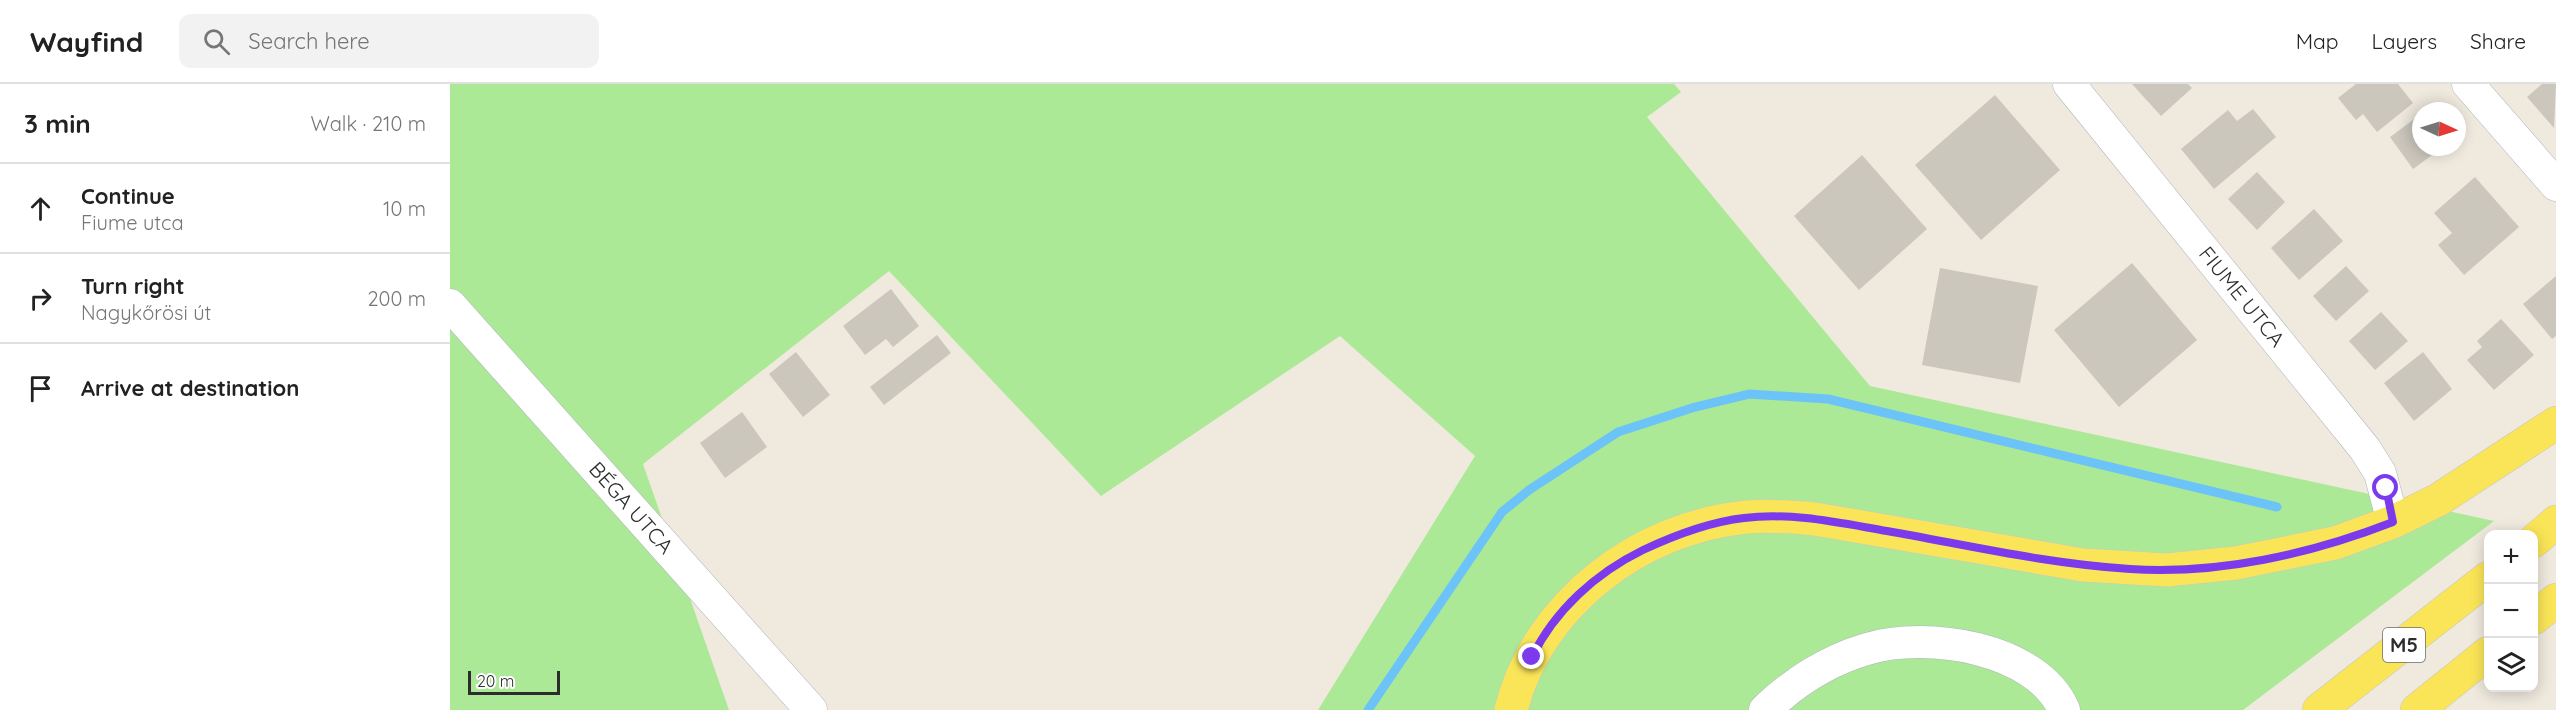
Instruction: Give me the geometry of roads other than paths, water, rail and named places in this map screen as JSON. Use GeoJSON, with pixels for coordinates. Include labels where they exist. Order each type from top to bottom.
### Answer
{"type":"FeatureCollection","features":[{"type":"Feature","properties":{"kind":"main road"},"geometry":{"type":"LineString","coordinates":[[1511,710],[1542,636],[1571,601],[1606,571],[1622,561],[1681,534],[1725,521],[1768,516],[1815,519],[2083,565],[2166,570],[2236,563],[2335,543],[2393,522],[2438,500],[2556,423]]}},
{"type":"Feature","properties":{"kind":"main road"},"geometry":{"type":"LineString","coordinates":[[2538,538],[2556,522]]}},
{"type":"Feature","properties":{"kind":"main road","name":"M5"},"geometry":{"type":"LineString","coordinates":[[2319,710],[2484,581]]}},
{"type":"Feature","properties":{"kind":"main road"},"geometry":{"type":"LineString","coordinates":[[2538,615],[2556,600]]}},
{"type":"Feature","properties":{"kind":"main road"},"geometry":{"type":"LineString","coordinates":[[2417,710],[2484,656]]}},
{"type":"Feature","properties":{"kind":"street","name":"FIUME UTCA"},"geometry":{"type":"LineString","coordinates":[[2069,84],[2365,449],[2380,473],[2393,522]]}},
{"type":"Feature","properties":{"kind":"street"},"geometry":{"type":"LineString","coordinates":[[2468,84],[2556,185]]}},
{"type":"Feature","properties":{"kind":"street","name":"BÉGA UTCA"},"geometry":{"type":"LineString","coordinates":[[450,305],[811,710]]}},
{"type":"Feature","properties":{"kind":"street"},"geometry":{"type":"LineString","coordinates":[[1765,710],[1783,692],[1840,659],[1868,648],[1905,643],[1971,648],[1997,655],[2024,667],[2045,682],[2064,710]]}},
{"type":"Feature","properties":{"kind":"waterway"},"geometry":{"type":"LineString","coordinates":[[1368,710],[1502,512],[1529,490],[1618,432],[1695,407],[1749,394],[1828,399],[2277,507]]}}]}
